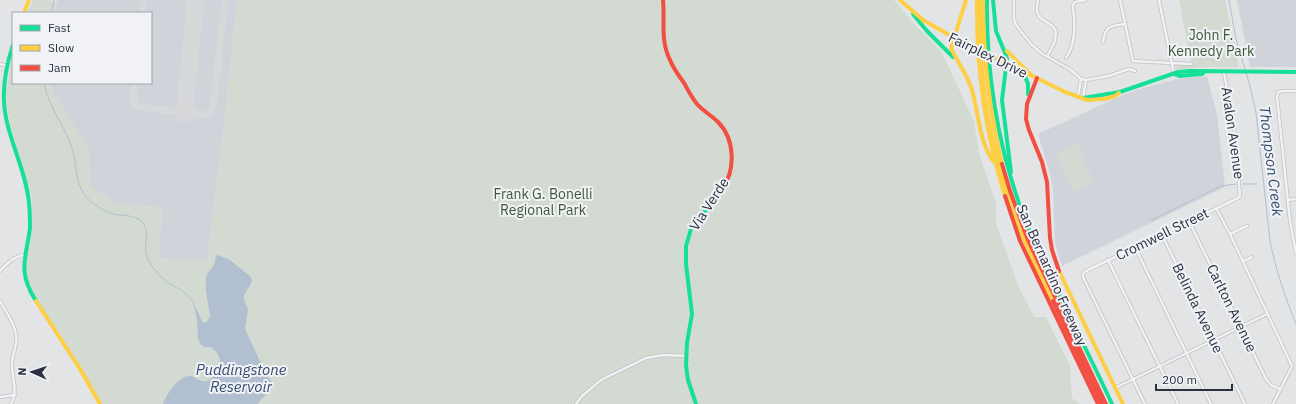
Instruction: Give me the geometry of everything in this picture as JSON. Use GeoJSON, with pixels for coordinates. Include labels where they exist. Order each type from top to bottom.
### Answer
{"type":"FeatureCollection","features":[{"type":"Feature","properties":{"kind":"main road"},"geometry":{"type":"LineString","coordinates":[[25,11],[29,0]]}},
{"type":"Feature","properties":{"kind":"main road","name":"Via Verde"},"geometry":{"type":"LineString","coordinates":[[663,0],[664,37],[670,61],[697,104],[718,122],[727,136],[731,147],[732,164],[727,182],[691,229],[686,246],[686,264],[692,314],[686,356],[688,380],[696,404]]}},
{"type":"Feature","properties":{"kind":"main road"},"geometry":{"type":"LineString","coordinates":[[902,2],[907,0]]}},
{"type":"Feature","properties":{"kind":"main road"},"geometry":{"type":"LineString","coordinates":[[966,0],[951,46],[952,51],[971,87],[988,155],[994,163]]}},
{"type":"Feature","properties":{"kind":"main road","name":"San Bernardino Freeway"},"geometry":{"type":"LineString","coordinates":[[977,0],[976,28],[978,68],[983,107],[994,163],[1020,241],[1098,404]]}},
{"type":"Feature","properties":{"kind":"main road"},"geometry":{"type":"LineString","coordinates":[[980,0],[980,44],[987,108],[993,142],[1011,206],[1025,242],[1102,404]]}},
{"type":"Feature","properties":{"kind":"main road"},"geometry":{"type":"LineString","coordinates":[[984,0],[983,32],[986,79],[995,134],[1006,179],[1019,218],[1034,255],[1106,404]]}},
{"type":"Feature","properties":{"kind":"main road","name":"San Bernardino Freeway"},"geometry":{"type":"LineString","coordinates":[[987,0],[987,43],[992,95],[997,127],[1012,181],[1025,221],[1043,262],[1112,404]]}},
{"type":"Feature","properties":{"kind":"main road"},"geometry":{"type":"LineString","coordinates":[[993,0],[995,26],[999,40],[1007,54],[1002,100],[1012,181]]}},
{"type":"Feature","properties":{"kind":"main road","name":"Fairplex Drive"},"geometry":{"type":"LineString","coordinates":[[902,2],[913,14],[930,26],[1065,92],[1081,97],[1120,92],[1178,72],[1202,70],[1224,72],[1296,72]]}},
{"type":"Feature","properties":{"kind":"main road"},"geometry":{"type":"LineString","coordinates":[[913,14],[923,27],[940,42],[961,66]]}},
{"type":"Feature","properties":{"kind":"main road"},"geometry":{"type":"LineString","coordinates":[[1004,48],[1031,75]]}},
{"type":"Feature","properties":{"kind":"main road"},"geometry":{"type":"LineString","coordinates":[[12,49],[7,66],[4,89],[6,114],[26,184],[29,204],[30,229],[24,256],[24,275],[26,284],[100,404]]}},
{"type":"Feature","properties":{"kind":"main road"},"geometry":{"type":"LineString","coordinates":[[1022,71],[1028,82],[1026,119],[1042,162],[1047,182],[1050,238],[1054,260],[1058,272],[1123,404]]}},
{"type":"Feature","properties":{"kind":"main road"},"geometry":{"type":"LineString","coordinates":[[1028,98],[1036,78]]}},
{"type":"Feature","properties":{"kind":"street"},"geometry":{"type":"LineString","coordinates":[[1014,0],[1013,13],[1016,25],[1036,50],[1071,70],[1081,79],[1086,80],[1109,76],[1129,69],[1135,71]]}},
{"type":"Feature","properties":{"kind":"street"},"geometry":{"type":"LineString","coordinates":[[1038,0],[1038,16],[1054,27],[1056,31],[1055,41],[1047,57]]}},
{"type":"Feature","properties":{"kind":"street"},"geometry":{"type":"LineString","coordinates":[[1066,58],[1070,53],[1075,25],[1073,5],[1075,2],[1086,0]]}},
{"type":"Feature","properties":{"kind":"street"},"geometry":{"type":"LineString","coordinates":[[1120,0],[1132,61],[1191,64]]}},
{"type":"Feature","properties":{"kind":"street"},"geometry":{"type":"LineString","coordinates":[[1159,0],[1174,74]]}},
{"type":"Feature","properties":{"kind":"street"},"geometry":{"type":"LineString","coordinates":[[1103,42],[1105,31],[1108,28],[1125,24]]}},
{"type":"Feature","properties":{"kind":"street"},"geometry":{"type":"LineString","coordinates":[[0,64],[7,66]]}},
{"type":"Feature","properties":{"kind":"street","name":"Avalon Avenue"},"geometry":{"type":"LineString","coordinates":[[1224,72],[1234,128],[1240,195]]}},
{"type":"Feature","properties":{"kind":"street"},"geometry":{"type":"LineString","coordinates":[[1081,79],[1081,97]]}},
{"type":"Feature","properties":{"kind":"street"},"geometry":{"type":"LineString","coordinates":[[1081,97],[1086,80]]}},
{"type":"Feature","properties":{"kind":"street"},"geometry":{"type":"LineString","coordinates":[[1296,91],[1278,92],[1277,97],[1290,221],[1296,253]]}},
{"type":"Feature","properties":{"kind":"street","name":"Cromwell Street"},"geometry":{"type":"LineString","coordinates":[[1133,380],[1083,277],[1084,272],[1238,198],[1240,195]]}},
{"type":"Feature","properties":{"kind":"street"},"geometry":{"type":"LineString","coordinates":[[1288,200],[1296,199]]}},
{"type":"Feature","properties":{"kind":"street"},"geometry":{"type":"LineString","coordinates":[[1216,208],[1243,261],[1292,366],[1273,404]]}},
{"type":"Feature","properties":{"kind":"street","name":"Carlton Avenue"},"geometry":{"type":"LineString","coordinates":[[1189,221],[1266,379],[1271,385],[1280,390]]}},
{"type":"Feature","properties":{"kind":"street"},"geometry":{"type":"LineString","coordinates":[[1230,234],[1247,226]]}},
{"type":"Feature","properties":{"kind":"street","name":"Belinda Avenue"},"geometry":{"type":"LineString","coordinates":[[1162,234],[1245,404]]}},
{"type":"Feature","properties":{"kind":"street"},"geometry":{"type":"LineString","coordinates":[[1135,247],[1211,404]]}},
{"type":"Feature","properties":{"kind":"street"},"geometry":{"type":"LineString","coordinates":[[0,271],[11,260],[24,256]]}},
{"type":"Feature","properties":{"kind":"street"},"geometry":{"type":"LineString","coordinates":[[1243,261],[1252,257]]}},
{"type":"Feature","properties":{"kind":"street"},"geometry":{"type":"LineString","coordinates":[[1108,260],[1178,404]]}},
{"type":"Feature","properties":{"kind":"street"},"geometry":{"type":"LineString","coordinates":[[0,301],[17,335],[17,342],[12,362],[15,395],[11,404]]}},
{"type":"Feature","properties":{"kind":"street"},"geometry":{"type":"LineString","coordinates":[[1115,388],[1267,314]]}},
{"type":"Feature","properties":{"kind":"street"},"geometry":{"type":"LineString","coordinates":[[576,404],[582,396],[601,380],[646,358],[663,355],[686,356]]}},
{"type":"Feature","properties":{"kind":"street"},"geometry":{"type":"LineString","coordinates":[[1133,380],[1144,404]]}},
{"type":"Feature","properties":{"kind":"street"},"geometry":{"type":"LineString","coordinates":[[0,396],[15,395]]}},
{"type":"Feature","properties":{"kind":"shaded area"},"geometry":{"type":"Polygon","coordinates":[[[57,0],[237,0],[223,136],[207,261],[159,258],[162,208],[115,203],[90,185],[88,147],[53,93],[51,84],[152,84],[152,12],[55,12],[57,0]]]}},
{"type":"Feature","properties":{"kind":"shaded area"},"geometry":{"type":"Polygon","coordinates":[[[1237,0],[1296,0],[1296,67],[1250,67],[1237,0]]]}},
{"type":"Feature","properties":{"kind":"shaded area"},"geometry":{"type":"Polygon","coordinates":[[[1207,76],[1217,115],[1225,187],[1062,266],[1055,242],[1053,188],[1038,134],[1123,95],[1143,88],[1177,79],[1207,76]]]}},
{"type":"Feature","properties":{"kind":"green space"},"geometry":{"type":"Polygon","coordinates":[[[33,0],[49,0],[57,3],[55,12],[28,12],[33,0]]]}},
{"type":"Feature","properties":{"kind":"green space","name":"Frank G. Bonelli Regional Park"},"geometry":{"type":"Polygon","coordinates":[[[237,0],[894,0],[915,25],[941,51],[974,121],[979,154],[996,203],[996,224],[1019,288],[1034,317],[1046,317],[1070,366],[1072,398],[1080,404],[102,404],[31,291],[27,281],[26,262],[32,226],[32,211],[28,183],[7,110],[6,97],[8,77],[12,61],[12,84],[51,84],[53,93],[88,147],[90,185],[115,203],[162,208],[160,258],[207,261],[223,136],[237,0]]]}},
{"type":"Feature","properties":{"kind":"green space","name":"John F. Kennedy Park"},"geometry":{"type":"Polygon","coordinates":[[[1179,0],[1225,0],[1239,67],[1207,67],[1177,70],[1174,62],[1191,62],[1179,0]]]}},
{"type":"Feature","properties":{"kind":"green space"},"geometry":{"type":"Polygon","coordinates":[[[1077,143],[1094,183],[1073,192],[1056,153],[1077,143]]]}},
{"type":"Feature","properties":{"kind":"water","name":"Puddingstone Reservoir"},"geometry":{"type":"Polygon","coordinates":[[[218,255],[230,260],[251,277],[252,281],[244,296],[248,309],[245,329],[266,374],[272,382],[270,390],[258,404],[163,404],[177,382],[186,377],[192,376],[201,380],[209,380],[215,374],[218,367],[220,359],[217,353],[211,347],[201,345],[198,339],[197,319],[193,302],[203,323],[207,322],[210,316],[206,279],[207,274],[214,265],[216,256],[218,255]]]}},
{"type":"Feature","properties":{"kind":"waterway"},"geometry":{"type":"LineString","coordinates":[[52,12],[54,0]]}},
{"type":"Feature","properties":{"kind":"waterway","name":"Thompson Creek"},"geometry":{"type":"LineString","coordinates":[[1229,0],[1236,39],[1245,69]]}},
{"type":"Feature","properties":{"kind":"waterway","name":"Thompson Creek"},"geometry":{"type":"LineString","coordinates":[[1246,72],[1256,113],[1270,241],[1281,283],[1296,324]]}},
{"type":"Feature","properties":{"kind":"waterway"},"geometry":{"type":"LineString","coordinates":[[44,84],[52,107],[71,145],[81,189],[89,199],[101,209],[112,214],[137,218],[143,223],[146,230],[146,253],[150,262],[164,280],[186,294],[193,302]]}},
{"type":"Feature","properties":{"kind":"waterway"},"geometry":{"type":"LineString","coordinates":[[1152,220],[1221,186],[1236,184]]}},
{"type":"Feature","properties":{"kind":"waterway"},"geometry":{"type":"LineString","coordinates":[[1243,184],[1257,184]]}},
{"type":"Feature","properties":{"kind":"taxiway"},"geometry":{"type":"LineString","coordinates":[[142,12],[144,0]]}},
{"type":"Feature","properties":{"kind":"taxiway"},"geometry":{"type":"LineString","coordinates":[[135,84],[133,93],[134,102],[139,107],[205,115],[210,113],[213,108],[225,0]]}},
{"type":"Feature","properties":{"kind":"runway"},"geometry":{"type":"LineString","coordinates":[[184,114],[196,0]]}},
{"type":"Feature","properties":{"kind":"traffic: fast"},"geometry":{"type":"LineString","coordinates":[[987,0],[987,28],[991,84],[1001,139],[1016,193],[1037,249],[1112,404]]}},
{"type":"Feature","properties":{"kind":"traffic: fast"},"geometry":{"type":"LineString","coordinates":[[993,0],[996,31],[1007,59],[1002,100],[1011,172]]}},
{"type":"Feature","properties":{"kind":"traffic: fast"},"geometry":{"type":"LineString","coordinates":[[913,14],[927,31],[953,57]]}},
{"type":"Feature","properties":{"kind":"traffic: fast"},"geometry":{"type":"LineString","coordinates":[[967,45],[994,57]]}},
{"type":"Feature","properties":{"kind":"traffic: fast"},"geometry":{"type":"LineString","coordinates":[[12,48],[6,73],[4,102],[8,128],[27,190],[30,209],[30,228],[24,265],[26,282],[36,301]]}},
{"type":"Feature","properties":{"kind":"traffic: fast"},"geometry":{"type":"LineString","coordinates":[[1023,71],[1028,84],[1028,94]]}},
{"type":"Feature","properties":{"kind":"traffic: fast"},"geometry":{"type":"LineString","coordinates":[[1174,74],[1179,76],[1202,74],[1205,71]]}},
{"type":"Feature","properties":{"kind":"traffic: fast"},"geometry":{"type":"LineString","coordinates":[[1083,98],[1120,92],[1178,72],[1296,72]]}},
{"type":"Feature","properties":{"kind":"traffic: fast"},"geometry":{"type":"LineString","coordinates":[[696,404],[688,380],[686,365],[687,343],[692,314],[686,264],[686,246],[691,229],[722,189]]}},
{"type":"Feature","properties":{"kind":"traffic: slow"},"geometry":{"type":"LineString","coordinates":[[24,12],[29,0]]}},
{"type":"Feature","properties":{"kind":"traffic: slow"},"geometry":{"type":"LineString","coordinates":[[900,0],[923,20],[967,45]]}},
{"type":"Feature","properties":{"kind":"traffic: slow"},"geometry":{"type":"LineString","coordinates":[[966,0],[951,48],[971,87],[984,144],[993,161]]}},
{"type":"Feature","properties":{"kind":"traffic: slow"},"geometry":{"type":"LineString","coordinates":[[977,0],[978,50],[983,99],[992,148],[1005,196]]}},
{"type":"Feature","properties":{"kind":"traffic: slow"},"geometry":{"type":"LineString","coordinates":[[980,0],[983,79],[986,104],[996,156],[1015,218],[1030,254],[1053,301]]}},
{"type":"Feature","properties":{"kind":"traffic: slow"},"geometry":{"type":"LineString","coordinates":[[983,0],[984,42],[990,103],[1002,164]]}},
{"type":"Feature","properties":{"kind":"traffic: slow"},"geometry":{"type":"LineString","coordinates":[[1007,51],[1031,75]]}},
{"type":"Feature","properties":{"kind":"traffic: slow"},"geometry":{"type":"LineString","coordinates":[[994,57],[1065,92],[1087,100],[1104,99],[1115,96],[1119,93]]}},
{"type":"Feature","properties":{"kind":"traffic: slow"},"geometry":{"type":"LineString","coordinates":[[1059,271],[1123,404]]}},
{"type":"Feature","properties":{"kind":"traffic: slow"},"geometry":{"type":"LineString","coordinates":[[36,301],[80,369],[100,404]]}},
{"type":"Feature","properties":{"kind":"traffic: jam"},"geometry":{"type":"LineString","coordinates":[[663,0],[664,38],[671,63],[695,102],[718,122],[728,137],[732,155],[730,173],[722,189]]}},
{"type":"Feature","properties":{"kind":"traffic: jam"},"geometry":{"type":"LineString","coordinates":[[1037,78],[1027,104],[1026,119],[1042,162],[1047,182],[1050,238],[1052,250],[1059,271]]}},
{"type":"Feature","properties":{"kind":"traffic: jam"},"geometry":{"type":"LineString","coordinates":[[1002,164],[1028,240],[1106,404]]}},
{"type":"Feature","properties":{"kind":"traffic: jam"},"geometry":{"type":"LineString","coordinates":[[1005,196],[1020,241],[1098,404]]}},
{"type":"Feature","properties":{"kind":"traffic: jam"},"geometry":{"type":"LineString","coordinates":[[1053,301],[1102,404]]}}]}
